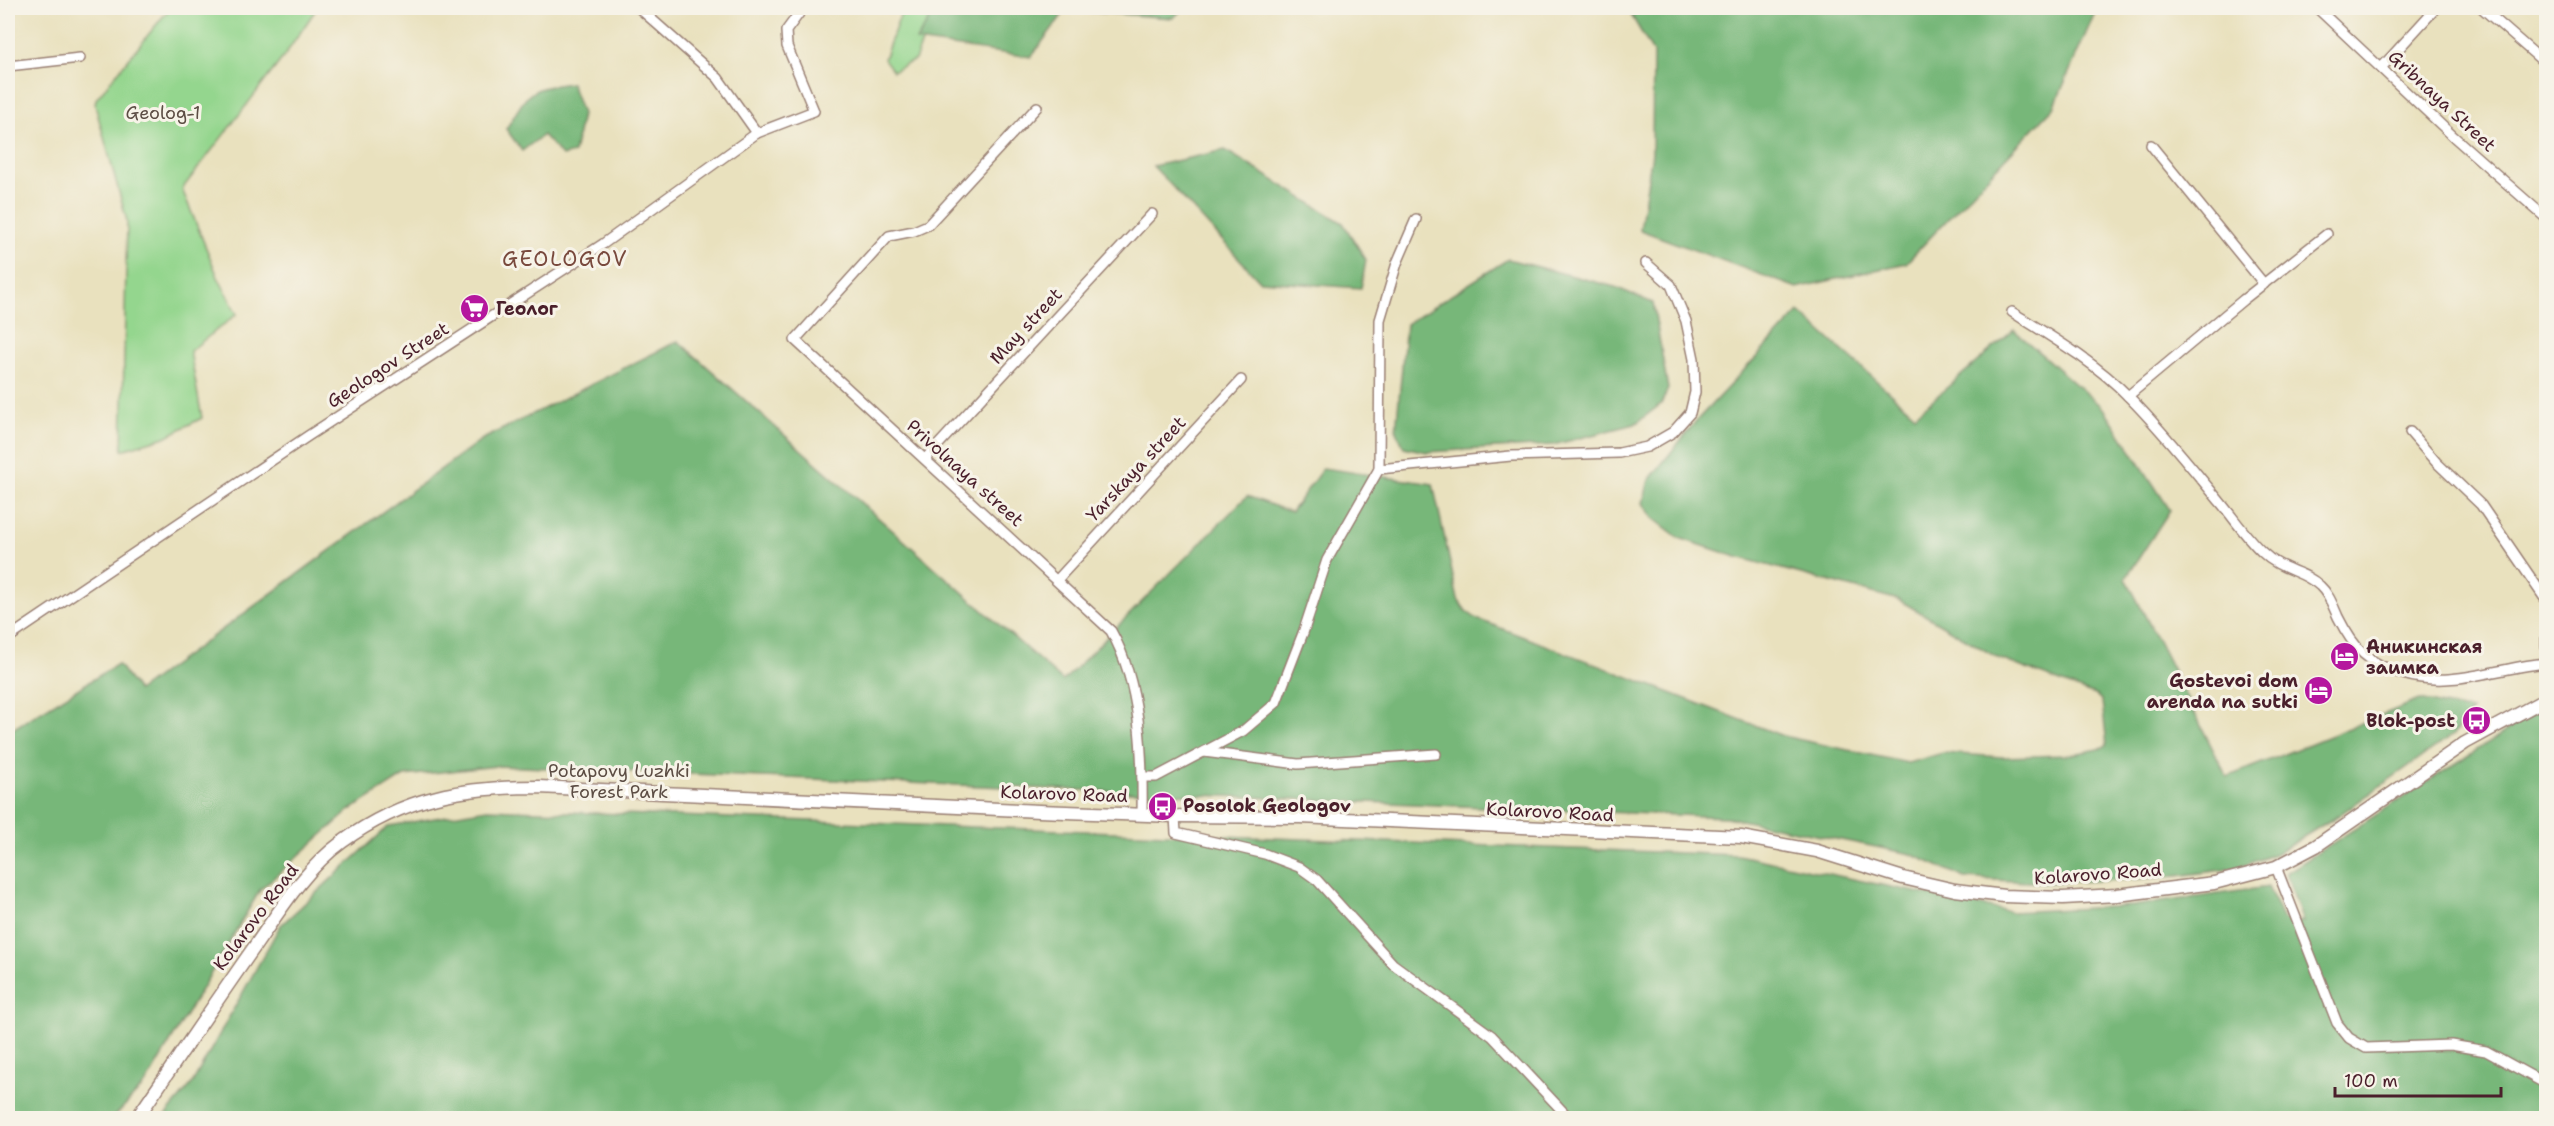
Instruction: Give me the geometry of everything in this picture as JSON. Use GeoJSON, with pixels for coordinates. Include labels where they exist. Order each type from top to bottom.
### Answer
{"type":"FeatureCollection","features":[{"type":"Feature","properties":{"kind":"street"},"geometry":{"type":"LineString","coordinates":[[639,8],[718,78],[757,133]]}},
{"type":"Feature","properties":{"kind":"street","name":"Geologov Street"},"geometry":{"type":"LineString","coordinates":[[8,638],[308,436],[603,244],[757,133],[814,111],[787,46],[786,31],[802,8]]}},
{"type":"Feature","properties":{"kind":"street","name":"Gribnaya Street"},"geometry":{"type":"LineString","coordinates":[[2317,8],[2454,137],[2546,217]]}},
{"type":"Feature","properties":{"kind":"street"},"geometry":{"type":"LineString","coordinates":[[2381,68],[2436,8]]}},
{"type":"Feature","properties":{"kind":"street"},"geometry":{"type":"LineString","coordinates":[[2482,8],[2547,64]]}},
{"type":"Feature","properties":{"kind":"street"},"geometry":{"type":"LineString","coordinates":[[8,66],[80,58]]}},
{"type":"Feature","properties":{"kind":"street","name":"Privolnaya street"},"geometry":{"type":"LineString","coordinates":[[1037,107],[928,225],[914,231],[889,236],[795,340],[1057,580]]}},
{"type":"Feature","properties":{"kind":"street"},"geometry":{"type":"LineString","coordinates":[[2151,145],[2264,284]]}},
{"type":"Feature","properties":{"kind":"street","name":"May street"},"geometry":{"type":"LineString","coordinates":[[925,459],[1152,214]]}},
{"type":"Feature","properties":{"kind":"street"},"geometry":{"type":"LineString","coordinates":[[1142,777],[1156,777],[1243,731],[1276,702],[1303,633],[1327,560],[1379,469],[1380,320],[1397,263],[1416,219]]}},
{"type":"Feature","properties":{"kind":"street"},"geometry":{"type":"LineString","coordinates":[[2128,396],[2327,234]]}},
{"type":"Feature","properties":{"kind":"street"},"geometry":{"type":"LineString","coordinates":[[1379,469],[1511,456],[1619,453],[1647,447],[1673,432],[1690,413],[1695,392],[1694,359],[1686,321],[1671,285],[1646,263]]}},
{"type":"Feature","properties":{"kind":"street"},"geometry":{"type":"LineString","coordinates":[[2012,312],[2074,354],[2128,396],[2192,467],[2260,550],[2282,568],[2309,577],[2328,594],[2348,638],[2365,657],[2405,675],[2454,679],[2547,663]]}},
{"type":"Feature","properties":{"kind":"street","name":"Yarskaya street"},"geometry":{"type":"LineString","coordinates":[[1057,580],[1240,381]]}},
{"type":"Feature","properties":{"kind":"street"},"geometry":{"type":"LineString","coordinates":[[2410,432],[2436,462],[2481,505],[2547,600]]}},
{"type":"Feature","properties":{"kind":"street"},"geometry":{"type":"LineString","coordinates":[[8,452],[8,457]]}},
{"type":"Feature","properties":{"kind":"street"},"geometry":{"type":"LineString","coordinates":[[1057,580],[1111,631],[1123,653],[1143,752],[1142,815]]}},
{"type":"Feature","properties":{"kind":"street"},"geometry":{"type":"LineString","coordinates":[[2547,638],[2547,646]]}},
{"type":"Feature","properties":{"kind":"street","name":"Kolarovo Road"},"geometry":{"type":"LineString","coordinates":[[137,1119],[217,999],[303,880],[341,843],[375,821],[414,803],[441,795],[501,787],[539,787],[1142,815],[1300,817],[1741,837],[1818,851],[1903,878],[1955,890],[2004,896],[2063,898],[2117,895],[2214,883],[2276,867],[2316,846],[2465,743],[2547,699]]}},
{"type":"Feature","properties":{"kind":"street"},"geometry":{"type":"LineString","coordinates":[[1204,752],[1298,764],[1436,754]]}},
{"type":"Feature","properties":{"kind":"street"},"geometry":{"type":"LineString","coordinates":[[1175,816],[1176,833],[1282,859],[1299,867],[1317,880],[1393,964],[1492,1036],[1569,1119]]}},
{"type":"Feature","properties":{"kind":"street"},"geometry":{"type":"LineString","coordinates":[[2276,867],[2337,1023],[2349,1038],[2366,1048],[2451,1045],[2486,1051],[2547,1084]]}},
{"type":"Feature","properties":{"kind":"green space","name":"Geolog-1"},"geometry":{"type":"Polygon","coordinates":[[[170,8],[317,8],[285,55],[182,189],[218,277],[237,314],[190,351],[202,418],[165,437],[122,450],[127,221],[95,105],[96,99],[170,8]]]}},
{"type":"Feature","properties":{"kind":"green space"},"geometry":{"type":"Polygon","coordinates":[[[903,8],[936,8],[915,60],[893,71],[884,59],[903,8]]]}},
{"type":"Feature","properties":{"kind":"green space"},"geometry":{"type":"Polygon","coordinates":[[[936,8],[1184,8],[1173,18],[1066,10],[1031,57],[916,41],[936,8]]]}},
{"type":"Feature","properties":{"kind":"green space"},"geometry":{"type":"Polygon","coordinates":[[[1627,8],[2097,8],[2054,107],[1906,263],[1797,288],[1640,230],[1652,153],[1653,52],[1627,8]]]}},
{"type":"Feature","properties":{"kind":"green space"},"geometry":{"type":"Polygon","coordinates":[[[571,83],[582,114],[574,153],[562,156],[543,135],[522,151],[506,129],[525,99],[545,87],[571,83]]]}},
{"type":"Feature","properties":{"kind":"green space"},"geometry":{"type":"Polygon","coordinates":[[[1225,150],[1343,223],[1366,260],[1361,288],[1260,281],[1153,166],[1225,150]]]}},
{"type":"Feature","properties":{"kind":"green space"},"geometry":{"type":"Polygon","coordinates":[[[1508,259],[1615,287],[1653,303],[1668,389],[1661,404],[1635,424],[1553,445],[1427,452],[1404,447],[1396,431],[1406,324],[1508,259]]]}},
{"type":"Feature","properties":{"kind":"green space"},"geometry":{"type":"Polygon","coordinates":[[[1799,312],[1915,415],[2014,330],[2105,410],[2170,510],[2126,578],[2227,777],[2419,700],[2472,711],[2453,735],[2339,815],[2279,852],[2238,868],[2177,876],[2043,883],[1965,878],[1911,854],[1726,817],[497,766],[404,776],[349,811],[260,890],[146,1083],[113,1118],[8,1118],[8,729],[11,730],[118,664],[138,691],[481,440],[678,341],[1063,681],[1247,496],[1291,512],[1323,468],[1433,484],[1458,600],[1466,611],[1477,619],[1783,736],[1908,763],[1943,753],[2002,757],[2068,755],[2099,749],[2107,745],[2102,701],[2097,696],[1998,658],[1899,600],[1737,557],[1679,538],[1653,518],[1643,503],[1649,480],[1696,421],[1799,312]]]}},
{"type":"Feature","properties":{"kind":"green space"},"geometry":{"type":"Polygon","coordinates":[[[2537,711],[2546,727],[2546,1118],[163,1118],[191,1085],[280,926],[389,826],[487,809],[1738,855],[2011,912],[2133,906],[2268,887],[2283,920],[2303,922],[2286,873],[2537,711]]]}},
{"type":"Feature","properties":{"kind":"place","name":"Геолог"},"geometry":{"type":"Point","coordinates":[475,309]}},
{"type":"Feature","properties":{"kind":"place","name":"Аникинская заимка"},"geometry":{"type":"Point","coordinates":[2345,657]}},
{"type":"Feature","properties":{"kind":"place","name":"Gostevoi dom arenda na sutki"},"geometry":{"type":"Point","coordinates":[2319,691]}},
{"type":"Feature","properties":{"kind":"place","name":"Blok-post"},"geometry":{"type":"Point","coordinates":[2476,721]}},
{"type":"Feature","properties":{"kind":"place","name":"Posolok Geologov"},"geometry":{"type":"Point","coordinates":[1162,806]}},
{"type":"Feature","properties":{"kind":"district","name":"GEOLOGOV"},"geometry":{"type":"Point","coordinates":[565,259]}},
{"type":"Feature","properties":{"kind":"park label","name":"Potapovy Luzhki Forest Park"},"geometry":{"type":"Point","coordinates":[619,781]}}]}
